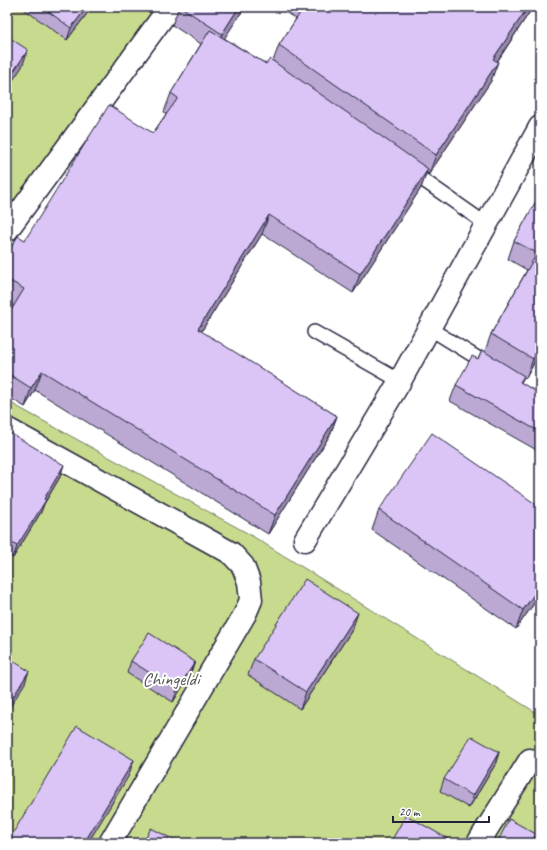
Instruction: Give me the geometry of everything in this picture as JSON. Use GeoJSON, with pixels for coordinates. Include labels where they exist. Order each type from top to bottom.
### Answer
{"type":"FeatureCollection","features":[{"type":"Feature","properties":{"kind":"street"},"geometry":{"type":"LineString","coordinates":[[7,230],[170,7]]}},
{"type":"Feature","properties":{"kind":"street"},"geometry":{"type":"LineString","coordinates":[[305,540],[400,380],[540,127]]}},
{"type":"Feature","properties":{"kind":"street"},"geometry":{"type":"LineString","coordinates":[[7,429],[231,553],[243,566],[249,582],[251,600],[245,614],[110,843]]}},
{"type":"Feature","properties":{"kind":"street"},"geometry":{"type":"LineString","coordinates":[[478,843],[530,760]]}},
{"type":"Feature","properties":{"kind":"lane"},"geometry":{"type":"LineString","coordinates":[[402,165],[486,224]]}},
{"type":"Feature","properties":{"kind":"lane"},"geometry":{"type":"LineString","coordinates":[[429,328],[501,372]]}},
{"type":"Feature","properties":{"kind":"lane"},"geometry":{"type":"LineString","coordinates":[[314,332],[400,380]]}},
{"type":"Feature","properties":{"kind":"green space"},"geometry":{"type":"Polygon","coordinates":[[[7,7],[164,7],[7,246],[7,7]]]}},
{"type":"Feature","properties":{"kind":"green space","name":"Chingeldi"},"geometry":{"type":"Polygon","coordinates":[[[7,401],[249,534],[540,715],[540,843],[7,843],[7,401]]]}},
{"type":"Feature","properties":{"kind":"building"},"geometry":{"type":"Polygon","coordinates":[[[42,7],[87,7],[71,28],[42,7]]]}},
{"type":"Feature","properties":{"kind":"building"},"geometry":{"type":"Polygon","coordinates":[[[181,7],[239,7],[222,34],[181,7]]]}},
{"type":"Feature","properties":{"kind":"building"},"geometry":{"type":"Polygon","coordinates":[[[304,7],[528,7],[493,59],[498,62],[436,155],[279,45],[304,7]]]}},
{"type":"Feature","properties":{"kind":"building"},"geometry":{"type":"Polygon","coordinates":[[[210,30],[266,64],[270,59],[428,169],[360,274],[269,215],[198,329],[337,416],[275,515],[42,371],[31,388],[7,373],[7,317],[24,289],[7,279],[7,254],[18,236],[25,240],[109,105],[153,133],[178,98],[171,93],[210,30]]]}},
{"type":"Feature","properties":{"kind":"building"},"geometry":{"type":"Polygon","coordinates":[[[7,36],[28,50],[7,81],[7,36]]]}},
{"type":"Feature","properties":{"kind":"building"},"geometry":{"type":"Polygon","coordinates":[[[540,194],[540,346],[533,359],[491,334],[537,253],[514,241],[540,194]]]}},
{"type":"Feature","properties":{"kind":"building"},"geometry":{"type":"Polygon","coordinates":[[[482,350],[524,376],[520,382],[540,394],[540,432],[456,385],[472,356],[478,359],[482,350]]]}},
{"type":"Feature","properties":{"kind":"building"},"geometry":{"type":"Polygon","coordinates":[[[7,431],[64,465],[44,499],[46,500],[17,546],[7,540],[7,431]]]}},
{"type":"Feature","properties":{"kind":"building"},"geometry":{"type":"Polygon","coordinates":[[[432,433],[540,507],[540,586],[523,610],[379,510],[432,433]]]}},
{"type":"Feature","properties":{"kind":"building"},"geometry":{"type":"Polygon","coordinates":[[[305,579],[358,613],[306,692],[254,659],[305,579]]]}},
{"type":"Feature","properties":{"kind":"building"},"geometry":{"type":"Polygon","coordinates":[[[149,633],[195,662],[177,690],[131,661],[149,633]]]}},
{"type":"Feature","properties":{"kind":"building"},"geometry":{"type":"Polygon","coordinates":[[[7,657],[29,671],[7,707],[7,657]]]}},
{"type":"Feature","properties":{"kind":"building"},"geometry":{"type":"Polygon","coordinates":[[[77,726],[134,760],[84,843],[7,843],[77,726]]]}},
{"type":"Feature","properties":{"kind":"building"},"geometry":{"type":"Polygon","coordinates":[[[471,736],[499,752],[473,796],[444,779],[471,736]]]}},
{"type":"Feature","properties":{"kind":"building"},"geometry":{"type":"Polygon","coordinates":[[[406,815],[455,843],[390,843],[406,815]]]}},
{"type":"Feature","properties":{"kind":"building"},"geometry":{"type":"Polygon","coordinates":[[[509,819],[536,834],[531,843],[497,843],[509,819]]]}},
{"type":"Feature","properties":{"kind":"building"},"geometry":{"type":"Polygon","coordinates":[[[151,828],[180,843],[143,843],[151,828]]]}}]}
